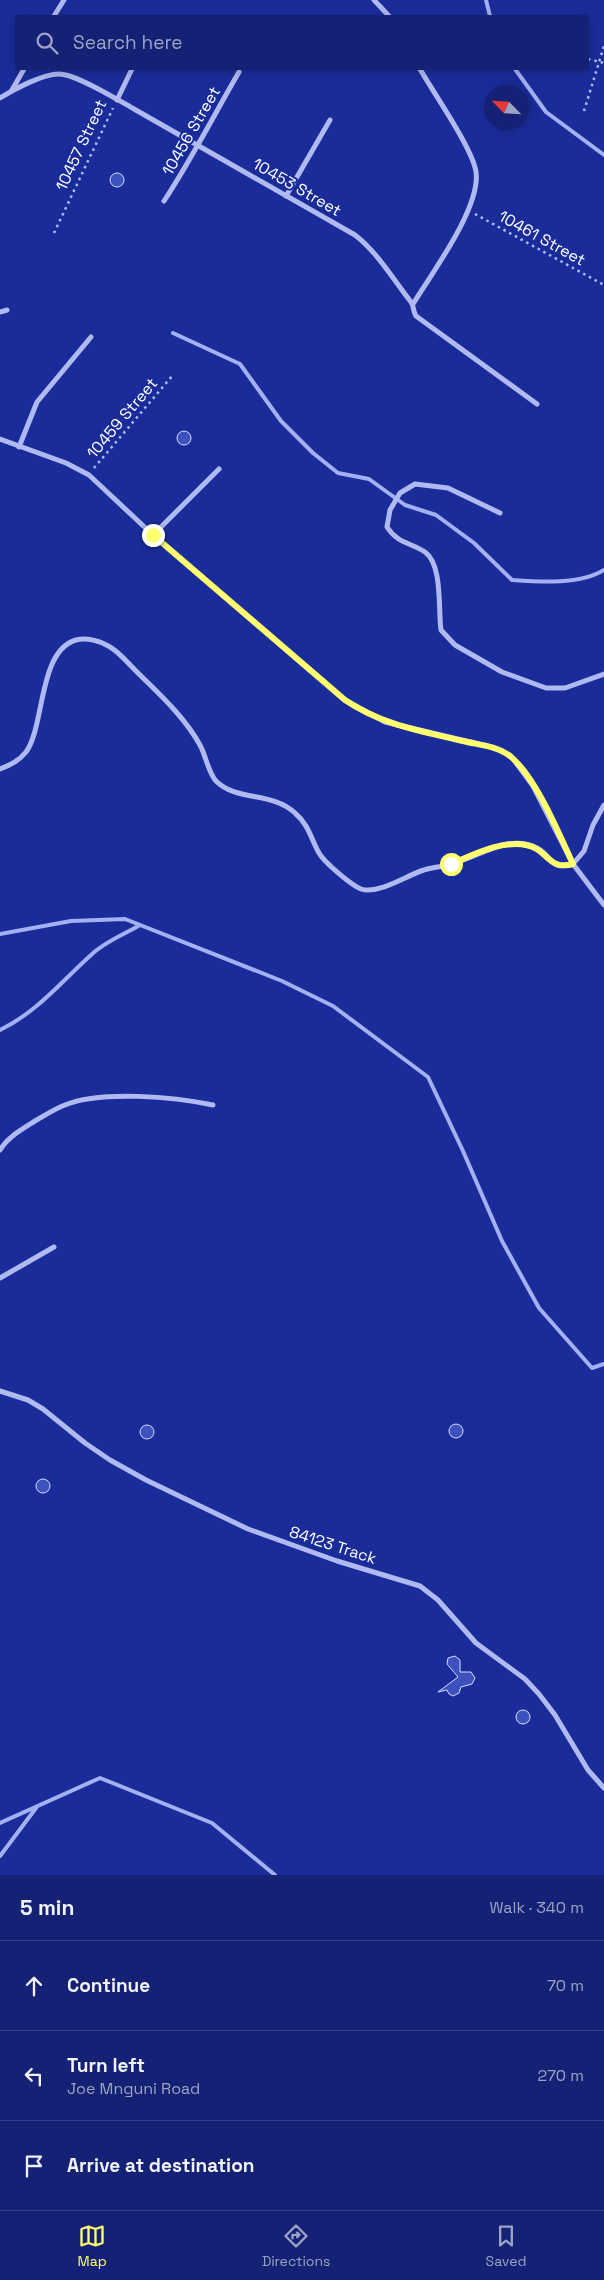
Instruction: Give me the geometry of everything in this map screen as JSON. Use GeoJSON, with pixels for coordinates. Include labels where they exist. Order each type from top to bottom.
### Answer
{"type":"FeatureCollection","features":[{"type":"Feature","properties":{"kind":"street"},"geometry":{"type":"LineString","coordinates":[[55,15],[64,0]]}},
{"type":"Feature","properties":{"kind":"street"},"geometry":{"type":"LineString","coordinates":[[374,0],[388,15]]}},
{"type":"Feature","properties":{"kind":"street"},"geometry":{"type":"LineString","coordinates":[[12,90],[23,70]]}},
{"type":"Feature","properties":{"kind":"street","name":"10457 Street"},"geometry":{"type":"LineString","coordinates":[[117,100],[132,70]]}},
{"type":"Feature","properties":{"kind":"street"},"geometry":{"type":"LineString","coordinates":[[412,304],[470,211],[477,184],[474,162],[421,70]]}},
{"type":"Feature","properties":{"kind":"street","name":"10456 Street"},"geometry":{"type":"LineString","coordinates":[[164,201],[191,160],[196,144],[239,72]]}},
{"type":"Feature","properties":{"kind":"street","name":"10453 Street"},"geometry":{"type":"LineString","coordinates":[[0,98],[12,90],[60,74],[77,78],[196,144],[355,235],[367,244],[377,254],[396,284],[412,304],[416,316],[537,404]]}},
{"type":"Feature","properties":{"kind":"street"},"geometry":{"type":"LineString","coordinates":[[286,196],[330,120]]}},
{"type":"Feature","properties":{"kind":"street"},"geometry":{"type":"LineString","coordinates":[[0,312],[8,310]]}},
{"type":"Feature","properties":{"kind":"street"},"geometry":{"type":"LineString","coordinates":[[19,447],[37,402],[91,337]]}},
{"type":"Feature","properties":{"kind":"street"},"geometry":{"type":"LineString","coordinates":[[0,439],[66,463],[89,475],[153,535],[324,683],[357,709],[385,722],[492,747],[511,756],[534,786],[573,864],[604,905]]}},
{"type":"Feature","properties":{"kind":"street"},"geometry":{"type":"LineString","coordinates":[[153,535],[219,469]]}},
{"type":"Feature","properties":{"kind":"street"},"geometry":{"type":"LineString","coordinates":[[500,513],[448,488],[415,484],[400,493],[390,510],[387,528],[393,537],[426,553],[434,566],[439,586],[441,630],[455,645],[502,672],[546,688],[565,688],[604,674]]}},
{"type":"Feature","properties":{"kind":"street"},"geometry":{"type":"LineString","coordinates":[[0,769],[16,763],[31,743],[45,685],[63,648],[75,640],[88,639],[110,647],[176,710],[200,745],[215,780],[243,795],[266,797],[284,804],[296,813],[308,827],[324,860],[359,888],[371,890],[381,888],[424,870],[451,864],[501,846],[515,843],[539,849],[553,864],[561,866],[573,864],[584,851],[593,825],[604,805]]}},
{"type":"Feature","properties":{"kind":"street"},"geometry":{"type":"LineString","coordinates":[[0,1150],[9,1138],[65,1104],[93,1099],[138,1097],[163,1098],[213,1105]]}},
{"type":"Feature","properties":{"kind":"street"},"geometry":{"type":"LineString","coordinates":[[0,1278],[54,1247]]}},
{"type":"Feature","properties":{"kind":"street","name":"84123 Track"},"geometry":{"type":"LineString","coordinates":[[0,1391],[28,1400],[110,1460],[146,1480],[248,1529],[337,1561],[412,1582],[424,1589],[438,1600],[476,1643],[518,1673],[539,1694],[555,1715],[588,1770],[604,1788]]}},
{"type":"Feature","properties":{"kind":"path"},"geometry":{"type":"LineString","coordinates":[[584,111],[604,46]]}},
{"type":"Feature","properties":{"kind":"path"},"geometry":{"type":"LineString","coordinates":[[589,59],[604,63]]}},
{"type":"Feature","properties":{"kind":"path","name":"10457 Street"},"geometry":{"type":"LineString","coordinates":[[54,233],[117,100]]}},
{"type":"Feature","properties":{"kind":"path","name":"10461 Street"},"geometry":{"type":"LineString","coordinates":[[470,211],[604,285]]}},
{"type":"Feature","properties":{"kind":"path","name":"10459 Street"},"geometry":{"type":"LineString","coordinates":[[89,475],[173,375]]}},
{"type":"Feature","properties":{"kind":"building"},"geometry":{"type":"Polygon","coordinates":[[[117,173],[122,175],[124,180],[122,185],[117,187],[112,185],[110,180],[112,175],[117,173]]]}},
{"type":"Feature","properties":{"kind":"building"},"geometry":{"type":"Polygon","coordinates":[[[184,431],[189,433],[191,438],[189,443],[184,445],[179,443],[177,438],[179,433],[184,431]]]}},
{"type":"Feature","properties":{"kind":"building"},"geometry":{"type":"Polygon","coordinates":[[[456,1424],[461,1426],[463,1431],[461,1436],[456,1438],[451,1436],[449,1431],[451,1426],[456,1424]]]}},
{"type":"Feature","properties":{"kind":"building"},"geometry":{"type":"Polygon","coordinates":[[[147,1425],[152,1427],[154,1432],[152,1437],[147,1439],[142,1437],[140,1432],[142,1427],[147,1425]]]}},
{"type":"Feature","properties":{"kind":"building"},"geometry":{"type":"Polygon","coordinates":[[[43,1479],[48,1481],[50,1486],[48,1491],[43,1493],[38,1491],[36,1486],[38,1481],[43,1479]]]}},
{"type":"Feature","properties":{"kind":"building"},"geometry":{"type":"Polygon","coordinates":[[[455,1656],[460,1660],[460,1672],[471,1672],[475,1678],[472,1684],[461,1687],[459,1693],[453,1696],[447,1690],[438,1692],[458,1677],[447,1664],[448,1658],[455,1656]]]}},
{"type":"Feature","properties":{"kind":"building"},"geometry":{"type":"Polygon","coordinates":[[[523,1710],[528,1712],[530,1717],[528,1722],[523,1724],[518,1722],[516,1717],[518,1712],[523,1710]]]}},
{"type":"Feature","properties":{"kind":"waterway"},"geometry":{"type":"LineString","coordinates":[[486,0],[490,15]]}},
{"type":"Feature","properties":{"kind":"waterway"},"geometry":{"type":"LineString","coordinates":[[516,70],[546,112],[604,155]]}},
{"type":"Feature","properties":{"kind":"waterway"},"geometry":{"type":"LineString","coordinates":[[173,333],[240,364],[281,421],[313,453],[338,473],[369,479],[405,505],[436,515],[474,543],[512,580],[547,582],[572,580],[594,575],[604,570]]}},
{"type":"Feature","properties":{"kind":"waterway"},"geometry":{"type":"LineString","coordinates":[[0,934],[71,921],[125,919],[282,981],[333,1006],[428,1077],[502,1241],[539,1308],[592,1368],[604,1364]]}},
{"type":"Feature","properties":{"kind":"waterway"},"geometry":{"type":"LineString","coordinates":[[0,1030],[26,1014],[48,996],[96,950],[140,925]]}},
{"type":"Feature","properties":{"kind":"waterway"},"geometry":{"type":"LineString","coordinates":[[0,1823],[100,1778],[212,1823],[275,1875]]}},
{"type":"Feature","properties":{"kind":"waterway"},"geometry":{"type":"LineString","coordinates":[[0,1856],[36,1808]]}},
{"type":"Feature","properties":{"kind":"route"},"geometry":{"type":"LineString","coordinates":[[153,535],[290,654],[357,709],[385,722],[492,747],[511,756],[534,786],[573,864],[561,866],[553,864],[539,849],[515,843],[501,846],[451,864]]}}]}
